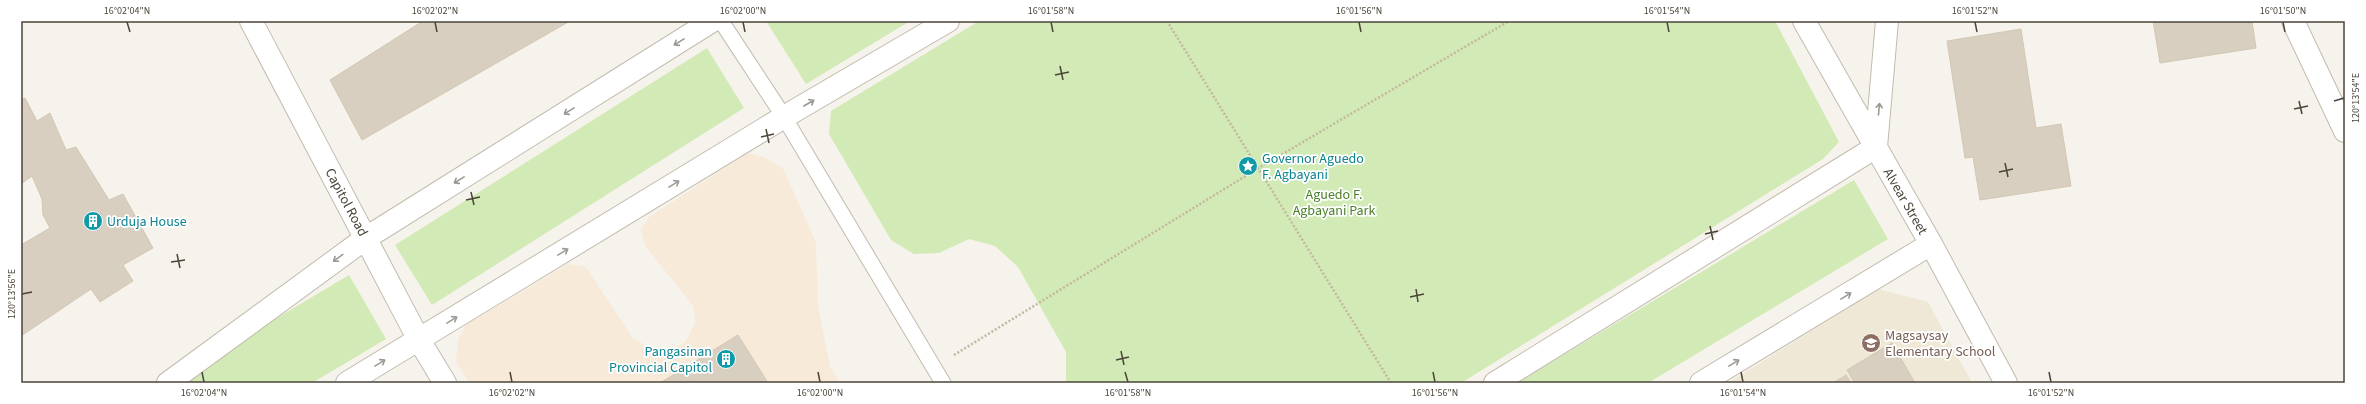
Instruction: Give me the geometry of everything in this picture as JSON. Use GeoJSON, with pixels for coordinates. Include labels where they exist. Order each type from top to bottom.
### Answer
{"type":"FeatureCollection","features":[{"type":"Feature","properties":{"kind":"street","name":"Capitol Road"},"geometry":{"type":"LineString","coordinates":[[251,21],[366,238],[418,340],[445,383]]}},
{"type":"Feature","properties":{"kind":"street"},"geometry":{"type":"LineString","coordinates":[[168,383],[366,238],[712,21]]}},
{"type":"Feature","properties":{"kind":"street"},"geometry":{"type":"LineString","coordinates":[[346,383],[784,117],[948,21]]}},
{"type":"Feature","properties":{"kind":"street","name":"Alvear Street"},"geometry":{"type":"LineString","coordinates":[[1804,21],[1931,244],[2006,383]]}},
{"type":"Feature","properties":{"kind":"street"},"geometry":{"type":"LineString","coordinates":[[1495,383],[1876,147],[1888,21]]}},
{"type":"Feature","properties":{"kind":"street"},"geometry":{"type":"LineString","coordinates":[[2293,21],[2345,131]]}},
{"type":"Feature","properties":{"kind":"street"},"geometry":{"type":"LineString","coordinates":[[1701,383],[1931,244]]}},
{"type":"Feature","properties":{"kind":"lane"},"geometry":{"type":"LineString","coordinates":[[721,21],[784,117],[943,383]]}},
{"type":"Feature","properties":{"kind":"path"},"geometry":{"type":"LineString","coordinates":[[1167,21],[1257,169],[1391,383]]}},
{"type":"Feature","properties":{"kind":"path"},"geometry":{"type":"LineString","coordinates":[[933,368],[1257,169],[1509,21]]}},
{"type":"Feature","properties":{"kind":"shaded area"},"geometry":{"type":"Polygon","coordinates":[[[748,153],[766,158],[783,168],[816,243],[818,306],[830,367],[840,383],[469,383],[456,362],[458,340],[466,325],[568,264],[586,267],[633,338],[653,350],[668,353],[686,341],[695,323],[694,307],[645,246],[641,229],[649,217],[748,153]]]}},
{"type":"Feature","properties":{"kind":"shaded area","name":"Magsaysay Elementary School"},"geometry":{"type":"Polygon","coordinates":[[[1878,289],[1928,302],[1972,383],[1728,383],[1878,289]]]}},
{"type":"Feature","properties":{"kind":"green space"},"geometry":{"type":"Polygon","coordinates":[[[766,21],[910,21],[806,84],[766,21]]]}},
{"type":"Feature","properties":{"kind":"green space","name":"Aguedo F. Agbayani Park"},"geometry":{"type":"Polygon","coordinates":[[[979,21],[1775,21],[1839,142],[1823,159],[1461,383],[1066,383],[1066,352],[1018,267],[995,246],[969,239],[939,253],[914,254],[891,240],[829,134],[831,111],[979,21]]]}},
{"type":"Feature","properties":{"kind":"green space"},"geometry":{"type":"Polygon","coordinates":[[[707,48],[744,108],[432,305],[395,245],[707,48]]]}},
{"type":"Feature","properties":{"kind":"green space"},"geometry":{"type":"Polygon","coordinates":[[[1854,180],[1888,239],[1648,383],[1517,383],[1854,180]]]}},
{"type":"Feature","properties":{"kind":"green space"},"geometry":{"type":"Polygon","coordinates":[[[349,275],[386,339],[312,383],[168,383],[349,275]]]}},
{"type":"Feature","properties":{"kind":"building"},"geometry":{"type":"Polygon","coordinates":[[[423,21],[570,21],[362,140],[330,80],[423,21]]]}},
{"type":"Feature","properties":{"kind":"building"},"geometry":{"type":"Polygon","coordinates":[[[2153,21],[2252,21],[2256,48],[2160,63],[2153,21]]]}},
{"type":"Feature","properties":{"kind":"building"},"geometry":{"type":"Polygon","coordinates":[[[2021,29],[2036,128],[2061,124],[2071,186],[1980,200],[1973,157],[1965,158],[1947,41],[2021,29]]]}},
{"type":"Feature","properties":{"kind":"building","name":"Urduja House"},"geometry":{"type":"Polygon","coordinates":[[[25,98],[37,121],[50,113],[66,150],[76,147],[109,200],[123,194],[153,248],[123,265],[133,281],[100,302],[91,289],[21,336],[21,245],[50,228],[43,215],[42,199],[32,176],[21,184],[21,100],[25,98]]]}},
{"type":"Feature","properties":{"kind":"building","name":"Pangasinan Provincial Capitol"},"geometry":{"type":"Polygon","coordinates":[[[738,335],[768,383],[660,383],[738,335]]]}},
{"type":"Feature","properties":{"kind":"building"},"geometry":{"type":"Polygon","coordinates":[[[1892,343],[1915,383],[1855,383],[1847,370],[1892,343]]]}},
{"type":"Feature","properties":{"kind":"building"},"geometry":{"type":"Polygon","coordinates":[[[1846,375],[1851,383],[1833,383],[1846,375]]]}},
{"type":"Feature","properties":{"kind":"place","name":"Governor Aguedo F. Agbayani"},"geometry":{"type":"Point","coordinates":[1248,166]}},
{"type":"Feature","properties":{"kind":"place","name":"Urduja House"},"geometry":{"type":"Point","coordinates":[93,221]}},
{"type":"Feature","properties":{"kind":"place","name":"Magsaysay Elementary School"},"geometry":{"type":"Point","coordinates":[1871,343]}},
{"type":"Feature","properties":{"kind":"place","name":"Pangasinan Provincial Capitol"},"geometry":{"type":"Point","coordinates":[726,359]}}]}
